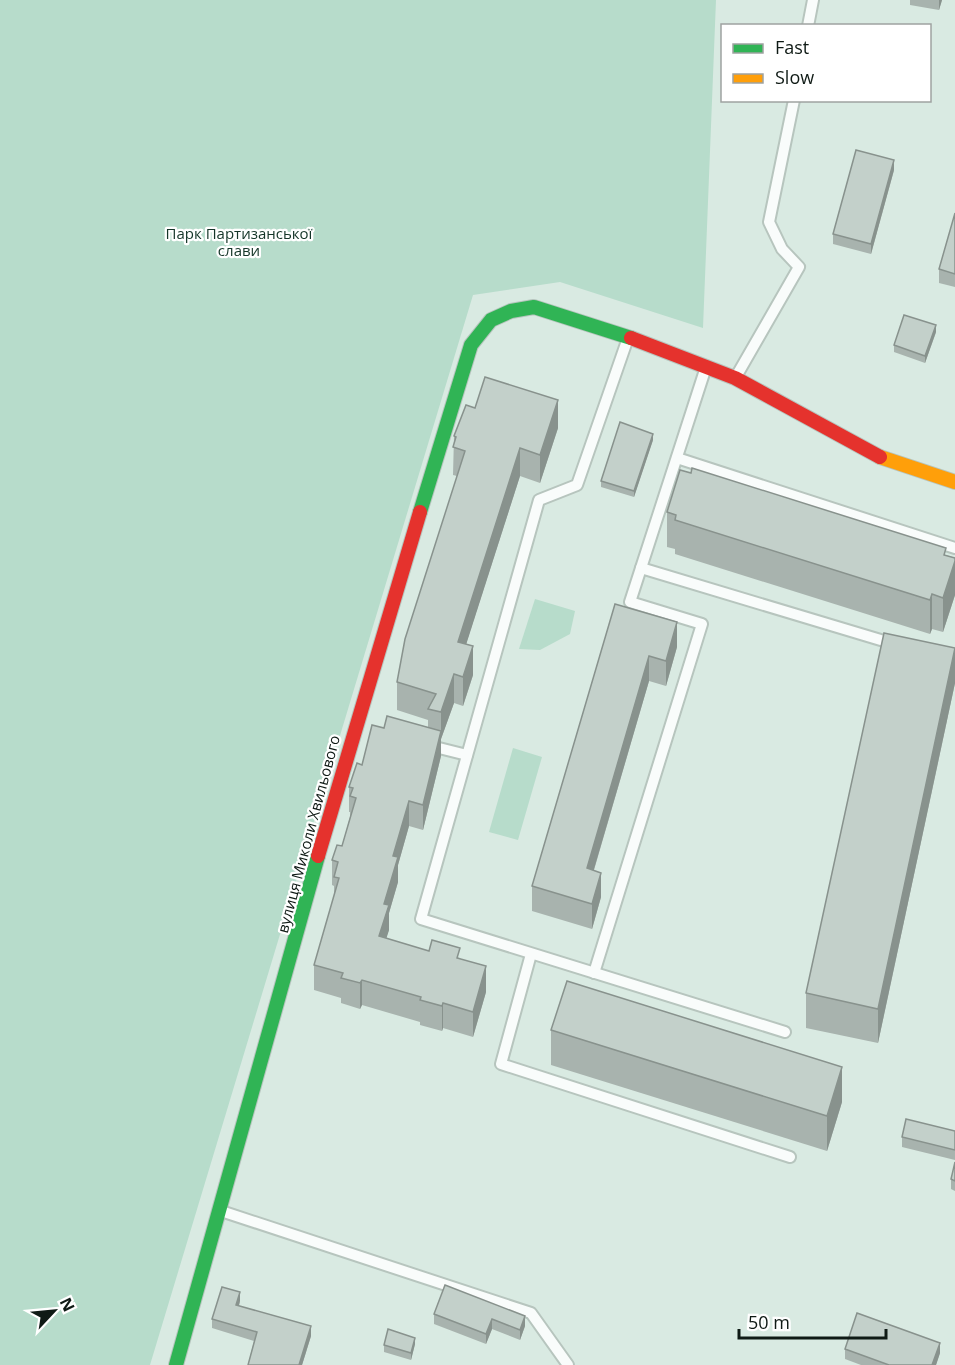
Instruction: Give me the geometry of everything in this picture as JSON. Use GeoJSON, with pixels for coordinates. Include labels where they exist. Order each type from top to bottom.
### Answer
{"type":"FeatureCollection","features":[{"type":"Feature","properties":{"kind":"street","name":"вулиця Миколи Хвильового"},"geometry":{"type":"LineString","coordinates":[[176,1365],[471,345],[491,320],[511,311],[534,307],[628,337]]}},
{"type":"Feature","properties":{"kind":"street"},"geometry":{"type":"LineString","coordinates":[[628,337],[735,378],[880,456],[955,482]]}},
{"type":"Feature","properties":{"kind":"lane"},"geometry":{"type":"LineString","coordinates":[[808,24],[813,0]]}},
{"type":"Feature","properties":{"kind":"lane"},"geometry":{"type":"LineString","coordinates":[[735,378],[799,267],[782,249],[769,222],[794,102]]}},
{"type":"Feature","properties":{"kind":"lane"},"geometry":{"type":"LineString","coordinates":[[628,337],[577,485],[540,500],[421,919],[785,1032]]}},
{"type":"Feature","properties":{"kind":"lane"},"geometry":{"type":"LineString","coordinates":[[594,973],[702,624],[630,602],[706,367]]}},
{"type":"Feature","properties":{"kind":"lane"},"geometry":{"type":"LineString","coordinates":[[677,458],[955,548]]}},
{"type":"Feature","properties":{"kind":"lane"},"geometry":{"type":"LineString","coordinates":[[641,568],[905,647]]}},
{"type":"Feature","properties":{"kind":"lane"},"geometry":{"type":"LineString","coordinates":[[411,740],[467,755]]}},
{"type":"Feature","properties":{"kind":"lane"},"geometry":{"type":"LineString","coordinates":[[531,954],[501,1064],[790,1157]]}},
{"type":"Feature","properties":{"kind":"lane"},"geometry":{"type":"LineString","coordinates":[[221,1210],[531,1313],[568,1365]]}},
{"type":"Feature","properties":{"kind":"green space","name":"Парк Партизанської слави"},"geometry":{"type":"Polygon","coordinates":[[[0,0],[716,0],[703,328],[560,282],[473,295],[150,1365],[0,1365],[0,0]]]}},
{"type":"Feature","properties":{"kind":"green space"},"geometry":{"type":"Polygon","coordinates":[[[535,599],[575,611],[570,634],[540,650],[519,649],[535,599]]]}},
{"type":"Feature","properties":{"kind":"green space"},"geometry":{"type":"Polygon","coordinates":[[[513,748],[542,757],[518,840],[489,832],[513,748]]]}},
{"type":"Feature","properties":{"kind":"building"},"geometry":{"type":"Polygon","coordinates":[[[856,150],[894,160],[871,244],[833,234],[856,150]]]}},
{"type":"Feature","properties":{"kind":"building"},"geometry":{"type":"Polygon","coordinates":[[[955,213],[955,274],[939,269],[955,213]]]}},
{"type":"Feature","properties":{"kind":"building"},"geometry":{"type":"Polygon","coordinates":[[[904,315],[936,325],[925,356],[894,345],[904,315]]]}},
{"type":"Feature","properties":{"kind":"building"},"geometry":{"type":"Polygon","coordinates":[[[485,377],[558,400],[540,455],[520,448],[458,642],[473,646],[463,677],[454,674],[441,712],[428,709],[436,694],[397,682],[405,639],[465,451],[453,447],[456,437],[454,436],[466,405],[475,408],[485,377]]]}},
{"type":"Feature","properties":{"kind":"building"},"geometry":{"type":"Polygon","coordinates":[[[620,422],[653,434],[634,491],[601,481],[620,422]]]}},
{"type":"Feature","properties":{"kind":"building"},"geometry":{"type":"Polygon","coordinates":[[[692,468],[946,548],[944,555],[955,558],[955,561],[943,598],[932,594],[930,600],[675,520],[676,515],[667,512],[680,470],[691,473],[692,468]]]}},
{"type":"Feature","properties":{"kind":"building"},"geometry":{"type":"Polygon","coordinates":[[[615,604],[677,622],[666,661],[649,656],[587,868],[601,873],[592,904],[532,886],[615,604]]]}},
{"type":"Feature","properties":{"kind":"building"},"geometry":{"type":"Polygon","coordinates":[[[884,633],[955,648],[878,1009],[806,993],[884,633]]]}},
{"type":"Feature","properties":{"kind":"building"},"geometry":{"type":"Polygon","coordinates":[[[387,716],[441,731],[423,805],[409,801],[393,856],[398,857],[384,904],[389,905],[379,936],[429,951],[432,940],[460,948],[457,958],[486,966],[473,1012],[443,1003],[442,1006],[420,1000],[421,997],[362,980],[360,983],[341,978],[343,973],[314,965],[339,878],[334,877],[338,862],[332,860],[337,845],[342,846],[356,798],[350,796],[353,788],[349,787],[357,763],[362,765],[372,725],[384,728],[387,716]]]}},
{"type":"Feature","properties":{"kind":"building"},"geometry":{"type":"Polygon","coordinates":[[[567,981],[842,1067],[827,1116],[551,1030],[567,981]]]}},
{"type":"Feature","properties":{"kind":"building"},"geometry":{"type":"Polygon","coordinates":[[[906,1119],[955,1131],[955,1150],[902,1137],[906,1119]]]}},
{"type":"Feature","properties":{"kind":"building"},"geometry":{"type":"Polygon","coordinates":[[[955,1162],[955,1181],[951,1179],[955,1162]]]}},
{"type":"Feature","properties":{"kind":"building"},"geometry":{"type":"Polygon","coordinates":[[[445,1285],[525,1316],[520,1330],[492,1319],[486,1334],[434,1314],[445,1285]]]}},
{"type":"Feature","properties":{"kind":"building"},"geometry":{"type":"Polygon","coordinates":[[[222,1287],[240,1292],[236,1305],[311,1326],[299,1365],[248,1365],[257,1332],[212,1319],[222,1287]]]}},
{"type":"Feature","properties":{"kind":"building"},"geometry":{"type":"Polygon","coordinates":[[[857,1313],[940,1343],[932,1365],[889,1365],[845,1349],[857,1313]]]}},
{"type":"Feature","properties":{"kind":"building"},"geometry":{"type":"Polygon","coordinates":[[[388,1329],[415,1338],[411,1353],[384,1345],[388,1329]]]}},
{"type":"Feature","properties":{"kind":"traffic: fast"},"geometry":{"type":"LineString","coordinates":[[420,512],[471,345],[491,320],[511,311],[534,307],[631,338]]}},
{"type":"Feature","properties":{"kind":"traffic: fast"},"geometry":{"type":"LineString","coordinates":[[176,1365],[318,856]]}},
{"type":"Feature","properties":{"kind":"traffic: slow"},"geometry":{"type":"LineString","coordinates":[[880,457],[955,482]]}},
{"type":"Feature","properties":{"kind":"traffic: jam"},"geometry":{"type":"LineString","coordinates":[[631,338],[735,378],[880,457]]}},
{"type":"Feature","properties":{"kind":"traffic: jam"},"geometry":{"type":"LineString","coordinates":[[318,856],[420,512]]}}]}
